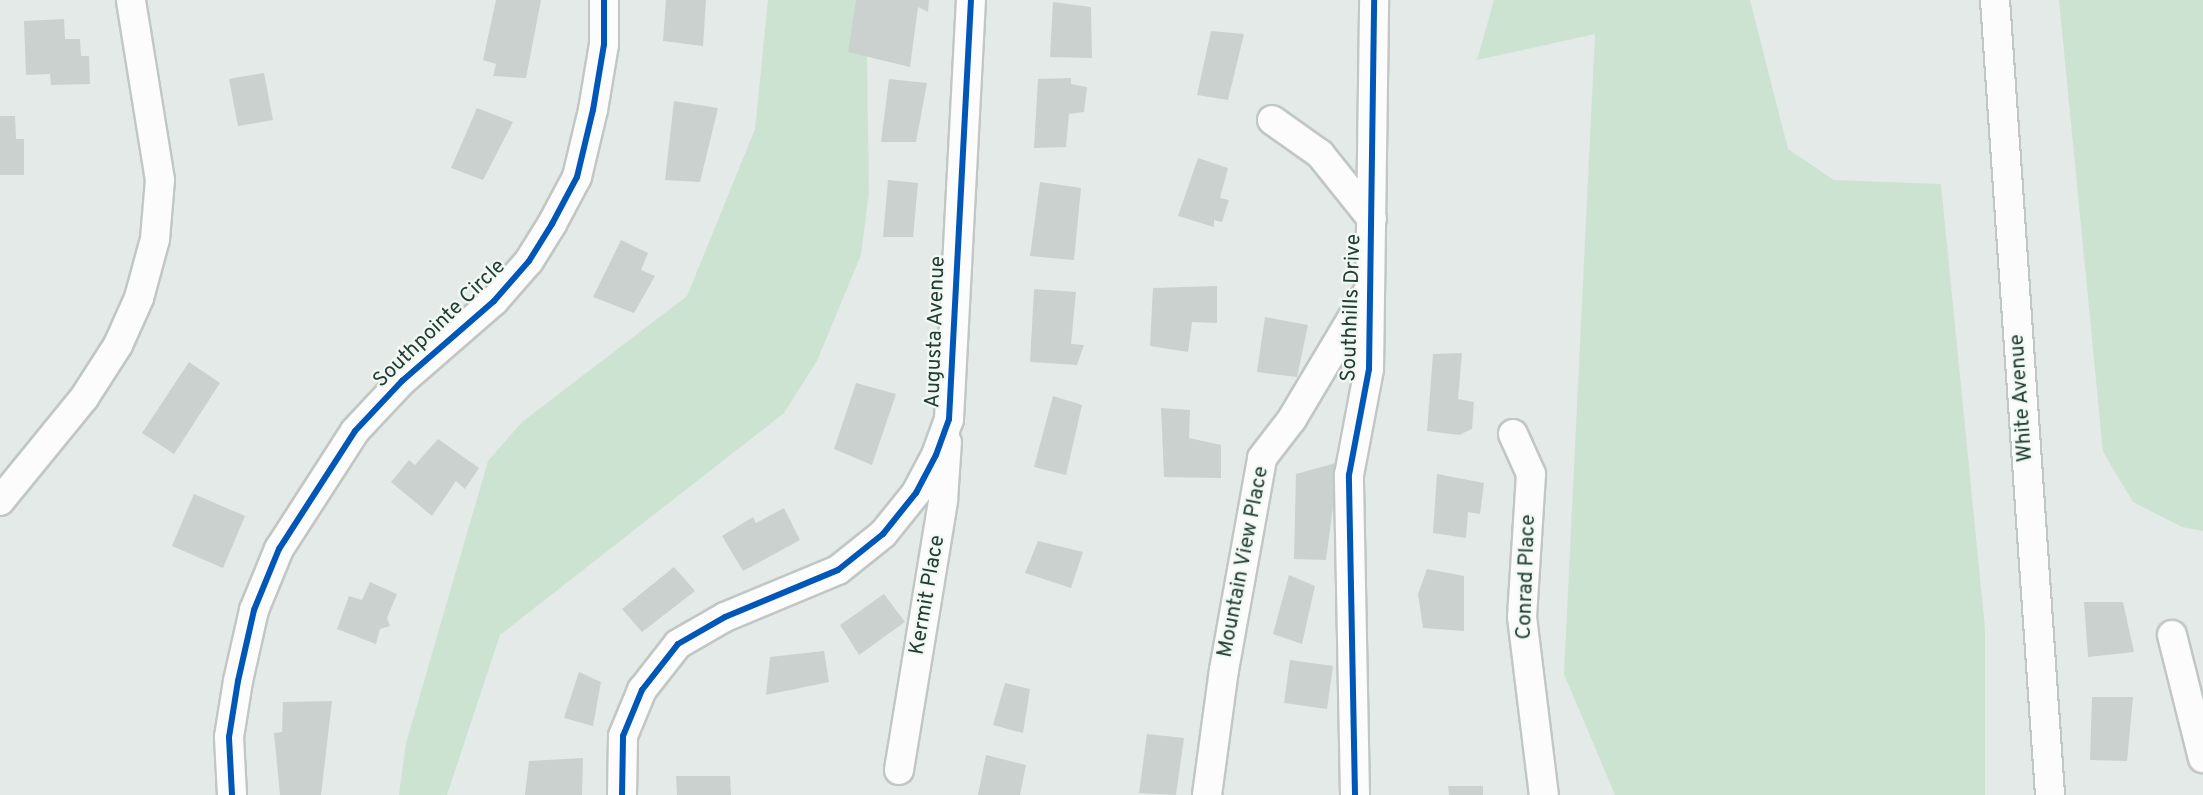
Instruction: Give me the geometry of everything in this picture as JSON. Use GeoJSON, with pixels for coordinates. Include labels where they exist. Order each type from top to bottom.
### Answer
{"type":"FeatureCollection","features":[{"type":"Feature","properties":{"kind":"street"},"geometry":{"type":"LineString","coordinates":[[0,501],[84,398],[118,345],[139,298],[155,239],[160,180],[131,0]]}},
{"type":"Feature","properties":{"kind":"street","name":"Southpointe Circle"},"geometry":{"type":"LineString","coordinates":[[232,795],[229,737],[238,681],[254,610],[279,549],[355,431],[402,381],[494,301],[529,261],[552,224],[577,177],[593,110],[604,44],[604,0]]}},
{"type":"Feature","properties":{"kind":"street","name":"Augusta Avenue"},"geometry":{"type":"LineString","coordinates":[[622,795],[623,736],[642,690],[678,644],[725,616],[838,570],[883,534],[916,493],[949,419],[971,0]]}},
{"type":"Feature","properties":{"kind":"street","name":"Southhills Drive"},"geometry":{"type":"LineString","coordinates":[[1355,795],[1349,475],[1370,369],[1374,0]]}},
{"type":"Feature","properties":{"kind":"street","name":"White Avenue"},"geometry":{"type":"LineString","coordinates":[[1995,0],[2050,795]]}},
{"type":"Feature","properties":{"kind":"street"},"geometry":{"type":"LineString","coordinates":[[1272,120],[1320,154],[1372,219]]}},
{"type":"Feature","properties":{"kind":"street","name":"Mountain View Place"},"geometry":{"type":"LineString","coordinates":[[1207,795],[1224,670],[1262,458],[1292,419],[1372,286]]}},
{"type":"Feature","properties":{"kind":"street","name":"Kermit Place"},"geometry":{"type":"LineString","coordinates":[[899,770],[943,500],[949,419]]}},
{"type":"Feature","properties":{"kind":"street","name":"Conrad Place"},"geometry":{"type":"LineString","coordinates":[[1514,434],[1531,474],[1522,617],[1544,795]]}},
{"type":"Feature","properties":{"kind":"street"},"geometry":{"type":"LineString","coordinates":[[2172,636],[2203,758]]}},
{"type":"Feature","properties":{"kind":"green space"},"geometry":{"type":"Polygon","coordinates":[[[768,0],[866,0],[869,192],[861,255],[817,361],[784,413],[500,635],[447,795],[399,795],[406,743],[488,461],[522,422],[687,296],[755,129],[768,0]]]}},
{"type":"Feature","properties":{"kind":"green space"},"geometry":{"type":"Polygon","coordinates":[[[1494,0],[1750,0],[1788,149],[1834,180],[1941,184],[1985,628],[1985,795],[1615,795],[1564,674],[1595,34],[1477,60],[1494,0]]]}},
{"type":"Feature","properties":{"kind":"green space"},"geometry":{"type":"Polygon","coordinates":[[[2059,0],[2203,0],[2203,531],[2182,527],[2133,502],[2103,452],[2059,0]]]}},
{"type":"Feature","properties":{"kind":"building"},"geometry":{"type":"Polygon","coordinates":[[[496,0],[541,0],[526,78],[493,76],[496,64],[483,60],[496,0]]]}},
{"type":"Feature","properties":{"kind":"building"},"geometry":{"type":"Polygon","coordinates":[[[666,0],[706,0],[703,46],[663,41],[666,0]]]}},
{"type":"Feature","properties":{"kind":"building"},"geometry":{"type":"Polygon","coordinates":[[[856,0],[929,0],[928,12],[918,7],[910,67],[848,52],[856,0]]]}},
{"type":"Feature","properties":{"kind":"building"},"geometry":{"type":"Polygon","coordinates":[[[1053,2],[1091,7],[1092,58],[1050,57],[1053,2]]]}},
{"type":"Feature","properties":{"kind":"building"},"geometry":{"type":"Polygon","coordinates":[[[64,19],[65,39],[80,39],[81,56],[89,56],[90,84],[51,85],[50,74],[26,75],[24,21],[64,19]]]}},
{"type":"Feature","properties":{"kind":"building"},"geometry":{"type":"Polygon","coordinates":[[[1211,31],[1244,34],[1228,100],[1197,95],[1211,31]]]}},
{"type":"Feature","properties":{"kind":"building"},"geometry":{"type":"Polygon","coordinates":[[[264,73],[273,120],[238,126],[229,79],[264,73]]]}},
{"type":"Feature","properties":{"kind":"building"},"geometry":{"type":"Polygon","coordinates":[[[1071,78],[1071,84],[1087,87],[1084,112],[1069,114],[1066,147],[1034,148],[1038,79],[1071,78]]]}},
{"type":"Feature","properties":{"kind":"building"},"geometry":{"type":"Polygon","coordinates":[[[889,79],[927,83],[916,142],[881,142],[889,79]]]}},
{"type":"Feature","properties":{"kind":"building"},"geometry":{"type":"Polygon","coordinates":[[[674,101],[718,108],[700,182],[665,180],[674,101]]]}},
{"type":"Feature","properties":{"kind":"building"},"geometry":{"type":"Polygon","coordinates":[[[477,108],[513,122],[483,180],[451,168],[477,108]]]}},
{"type":"Feature","properties":{"kind":"building"},"geometry":{"type":"Polygon","coordinates":[[[0,116],[15,116],[16,139],[24,139],[24,175],[0,175],[0,116]]]}},
{"type":"Feature","properties":{"kind":"building"},"geometry":{"type":"Polygon","coordinates":[[[1198,158],[1228,168],[1220,198],[1229,200],[1222,222],[1214,220],[1214,227],[1178,216],[1198,158]]]}},
{"type":"Feature","properties":{"kind":"building"},"geometry":{"type":"Polygon","coordinates":[[[888,180],[918,183],[913,237],[883,237],[888,180]]]}},
{"type":"Feature","properties":{"kind":"building"},"geometry":{"type":"Polygon","coordinates":[[[1040,182],[1081,188],[1074,260],[1030,256],[1040,182]]]}},
{"type":"Feature","properties":{"kind":"building"},"geometry":{"type":"Polygon","coordinates":[[[621,240],[648,253],[641,270],[655,276],[634,313],[593,297],[621,240]]]}},
{"type":"Feature","properties":{"kind":"building"},"geometry":{"type":"Polygon","coordinates":[[[1217,286],[1217,323],[1192,322],[1188,352],[1150,346],[1153,288],[1217,286]]]}},
{"type":"Feature","properties":{"kind":"building"},"geometry":{"type":"Polygon","coordinates":[[[1034,289],[1076,292],[1071,344],[1084,345],[1077,365],[1030,362],[1034,289]]]}},
{"type":"Feature","properties":{"kind":"building"},"geometry":{"type":"Polygon","coordinates":[[[1265,317],[1308,325],[1297,377],[1257,372],[1265,317]]]}},
{"type":"Feature","properties":{"kind":"building"},"geometry":{"type":"Polygon","coordinates":[[[1462,353],[1458,399],[1474,402],[1472,429],[1459,435],[1427,431],[1433,354],[1462,353]]]}},
{"type":"Feature","properties":{"kind":"building"},"geometry":{"type":"Polygon","coordinates":[[[189,362],[220,383],[174,454],[142,433],[189,362]]]}},
{"type":"Feature","properties":{"kind":"building"},"geometry":{"type":"Polygon","coordinates":[[[856,383],[896,394],[872,465],[834,449],[856,383]]]}},
{"type":"Feature","properties":{"kind":"building"},"geometry":{"type":"Polygon","coordinates":[[[1053,396],[1082,405],[1066,475],[1034,467],[1053,396]]]}},
{"type":"Feature","properties":{"kind":"building"},"geometry":{"type":"Polygon","coordinates":[[[1161,408],[1190,410],[1189,438],[1221,445],[1221,478],[1164,477],[1161,408]]]}},
{"type":"Feature","properties":{"kind":"building"},"geometry":{"type":"Polygon","coordinates":[[[438,439],[479,468],[465,489],[456,481],[432,516],[391,482],[409,460],[415,465],[438,439]]]}},
{"type":"Feature","properties":{"kind":"building"},"geometry":{"type":"Polygon","coordinates":[[[1339,462],[1326,560],[1294,559],[1296,474],[1339,462]]]}},
{"type":"Feature","properties":{"kind":"building"},"geometry":{"type":"Polygon","coordinates":[[[1437,474],[1484,483],[1480,514],[1468,512],[1466,538],[1433,533],[1437,474]]]}},
{"type":"Feature","properties":{"kind":"building"},"geometry":{"type":"Polygon","coordinates":[[[194,494],[245,516],[223,568],[172,546],[194,494]]]}},
{"type":"Feature","properties":{"kind":"building"},"geometry":{"type":"Polygon","coordinates":[[[784,508],[800,540],[743,571],[722,536],[753,517],[756,523],[784,508]]]}},
{"type":"Feature","properties":{"kind":"building"},"geometry":{"type":"Polygon","coordinates":[[[1038,541],[1083,552],[1071,588],[1025,573],[1038,541]]]}},
{"type":"Feature","properties":{"kind":"building"},"geometry":{"type":"Polygon","coordinates":[[[674,567],[695,591],[642,632],[622,609],[674,567]]]}},
{"type":"Feature","properties":{"kind":"building"},"geometry":{"type":"Polygon","coordinates":[[[1427,569],[1464,576],[1464,631],[1423,628],[1418,594],[1427,569]]]}},
{"type":"Feature","properties":{"kind":"building"},"geometry":{"type":"Polygon","coordinates":[[[1289,575],[1315,586],[1302,644],[1273,634],[1289,575]]]}},
{"type":"Feature","properties":{"kind":"building"},"geometry":{"type":"Polygon","coordinates":[[[370,582],[397,594],[387,618],[390,626],[380,629],[376,644],[337,629],[349,596],[362,600],[370,582]]]}},
{"type":"Feature","properties":{"kind":"building"},"geometry":{"type":"Polygon","coordinates":[[[884,594],[905,622],[859,655],[840,625],[884,594]]]}},
{"type":"Feature","properties":{"kind":"building"},"geometry":{"type":"Polygon","coordinates":[[[2084,602],[2123,602],[2134,652],[2088,657],[2084,602]]]}},
{"type":"Feature","properties":{"kind":"building"},"geometry":{"type":"Polygon","coordinates":[[[824,651],[829,682],[766,695],[770,657],[824,651]]]}},
{"type":"Feature","properties":{"kind":"building"},"geometry":{"type":"Polygon","coordinates":[[[1290,660],[1333,666],[1327,709],[1284,703],[1290,660]]]}},
{"type":"Feature","properties":{"kind":"building"},"geometry":{"type":"Polygon","coordinates":[[[579,672],[601,682],[593,726],[564,718],[579,672]]]}},
{"type":"Feature","properties":{"kind":"building"},"geometry":{"type":"Polygon","coordinates":[[[1005,683],[1030,689],[1023,733],[993,725],[1005,683]]]}},
{"type":"Feature","properties":{"kind":"building"},"geometry":{"type":"Polygon","coordinates":[[[2092,697],[2133,697],[2127,761],[2090,760],[2092,697]]]}},
{"type":"Feature","properties":{"kind":"building"},"geometry":{"type":"Polygon","coordinates":[[[332,701],[321,795],[280,795],[274,733],[282,732],[283,702],[332,701]]]}},
{"type":"Feature","properties":{"kind":"building"},"geometry":{"type":"Polygon","coordinates":[[[1147,734],[1184,738],[1176,795],[1139,793],[1147,734]]]}},
{"type":"Feature","properties":{"kind":"building"},"geometry":{"type":"Polygon","coordinates":[[[986,755],[1026,765],[1020,795],[978,795],[986,755]]]}},
{"type":"Feature","properties":{"kind":"building"},"geometry":{"type":"Polygon","coordinates":[[[583,758],[582,795],[525,795],[529,761],[583,758]]]}},
{"type":"Feature","properties":{"kind":"building"},"geometry":{"type":"Polygon","coordinates":[[[676,776],[730,776],[731,795],[677,795],[676,776]]]}},
{"type":"Feature","properties":{"kind":"building"},"geometry":{"type":"Polygon","coordinates":[[[1448,786],[1483,786],[1483,795],[1449,795],[1448,786]]]}},
{"type":"Feature","properties":{"kind":"cycle path"},"geometry":{"type":"LineString","coordinates":[[232,795],[229,737],[238,681],[254,610],[279,549],[355,431],[402,381],[494,301],[529,261],[552,224],[577,177],[593,110],[604,44],[604,0]]}},
{"type":"Feature","properties":{"kind":"cycle path"},"geometry":{"type":"LineString","coordinates":[[622,795],[623,736],[642,690],[678,644],[725,617],[838,570],[883,534],[916,493],[936,455],[949,419],[971,0]]}},
{"type":"Feature","properties":{"kind":"cycle path"},"geometry":{"type":"LineString","coordinates":[[1355,795],[1349,475],[1369,369],[1374,0]]}}]}
